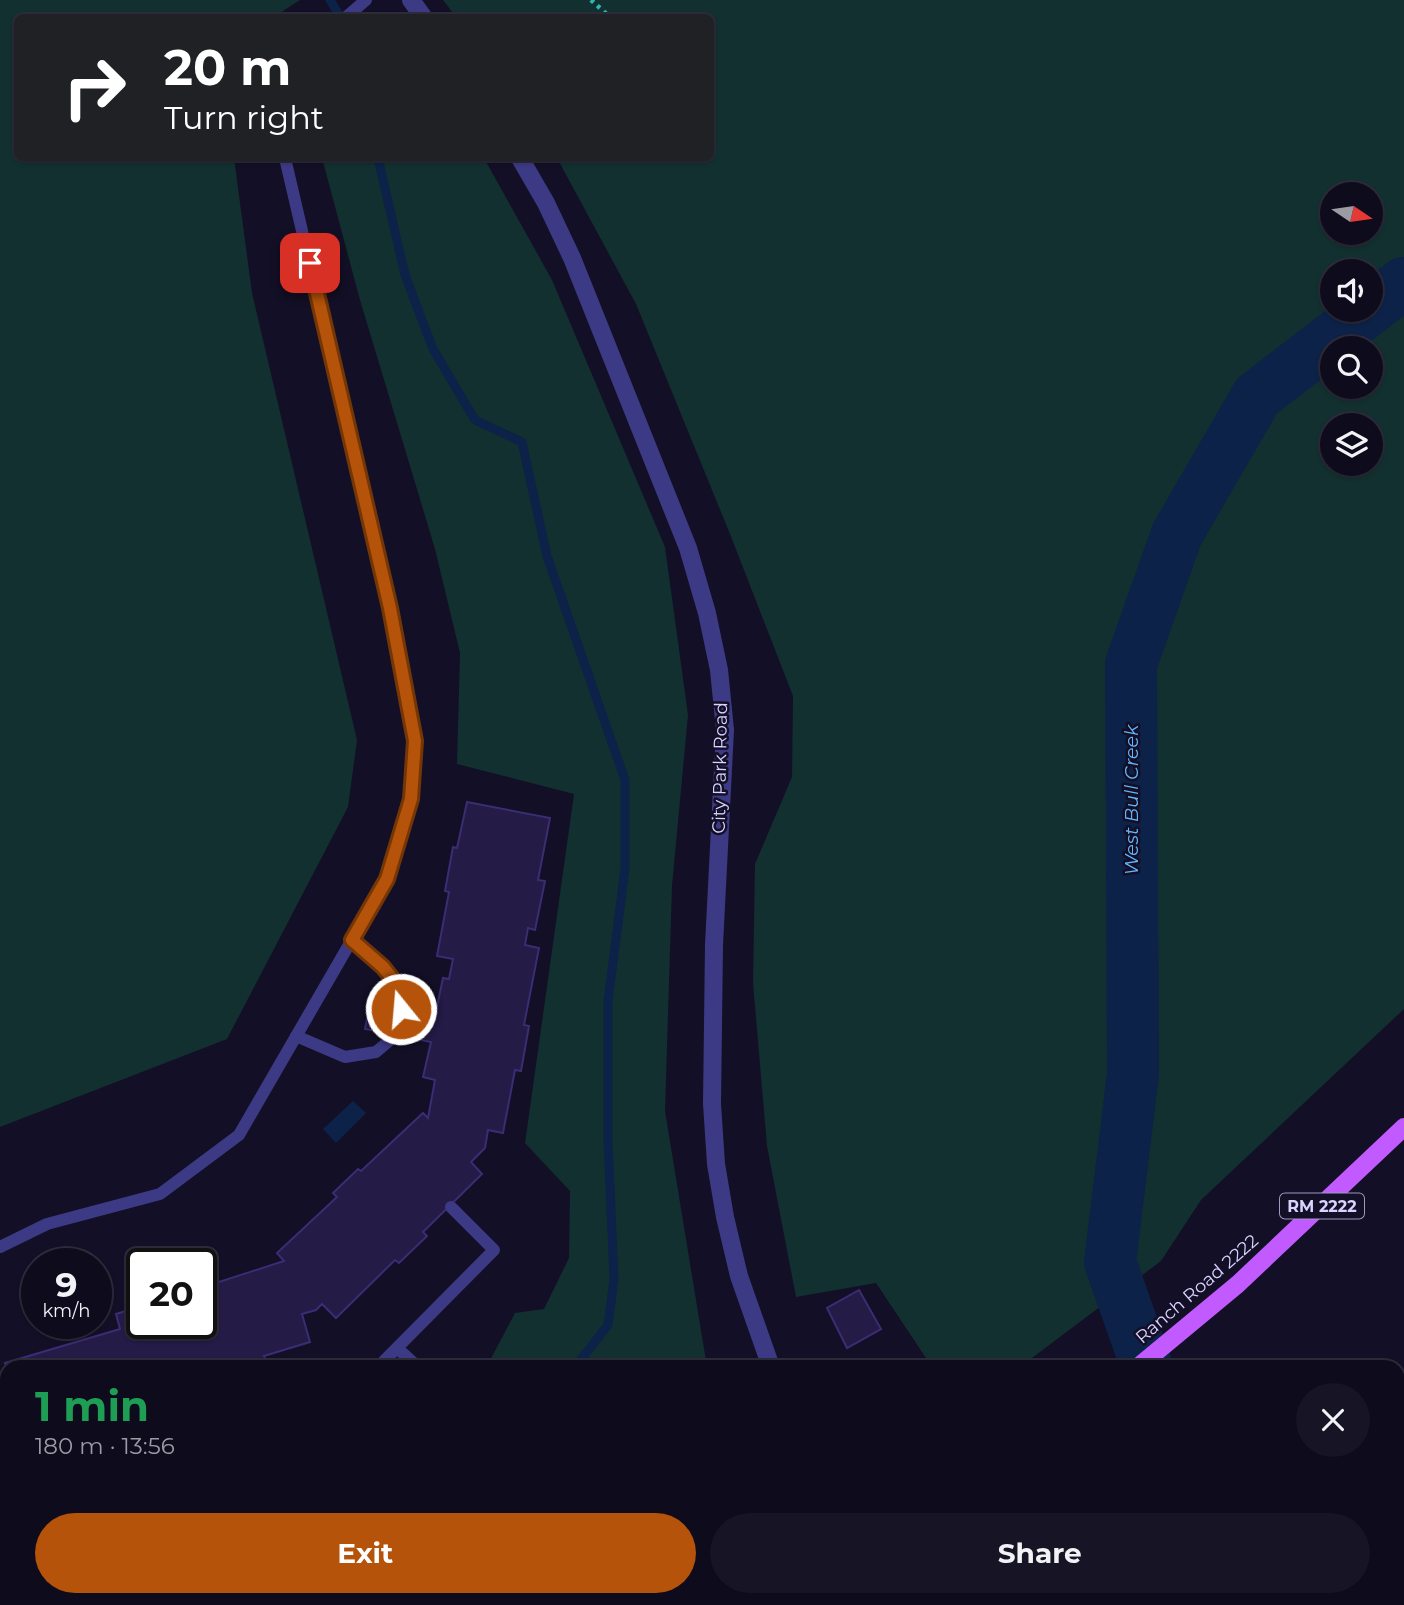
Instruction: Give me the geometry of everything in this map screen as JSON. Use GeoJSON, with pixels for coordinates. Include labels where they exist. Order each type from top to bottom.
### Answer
{"type":"FeatureCollection","features":[{"type":"Feature","properties":{"kind":"main road","name":"Ranch Road 2222"},"geometry":{"type":"LineString","coordinates":[[1146,1360],[1238,1284],[1404,1127]]}},
{"type":"Feature","properties":{"kind":"street","name":"City Park Road"},"geometry":{"type":"LineString","coordinates":[[522,161],[546,203],[572,258],[688,548],[717,658],[724,730],[714,945],[712,1104],[716,1164],[724,1217],[739,1276],[769,1360]]}},
{"type":"Feature","properties":{"kind":"lane"},"geometry":{"type":"LineString","coordinates":[[350,14],[365,1]]}},
{"type":"Feature","properties":{"kind":"lane"},"geometry":{"type":"LineString","coordinates":[[0,1247],[47,1224],[160,1194],[239,1135],[387,879],[411,799],[415,741],[390,608],[286,161]]}},
{"type":"Feature","properties":{"kind":"lane"},"geometry":{"type":"LineString","coordinates":[[352,940],[383,967],[398,986],[401,1009]]}},
{"type":"Feature","properties":{"kind":"lane"},"geometry":{"type":"LineString","coordinates":[[296,1036],[345,1057],[376,1052],[396,1035]]}},
{"type":"Feature","properties":{"kind":"lane"},"geometry":{"type":"LineString","coordinates":[[385,1360],[494,1250],[450,1206]]}},
{"type":"Feature","properties":{"kind":"lane"},"geometry":{"type":"LineString","coordinates":[[397,1348],[410,1360]]}},
{"type":"Feature","properties":{"kind":"path"},"geometry":{"type":"LineString","coordinates":[[591,0],[607,14]]}},
{"type":"Feature","properties":{"kind":"green space"},"geometry":{"type":"Polygon","coordinates":[[[0,0],[300,0],[279,14],[14,14],[14,161],[234,161],[252,293],[357,740],[348,807],[227,1039],[0,1127],[0,0]]]}},
{"type":"Feature","properties":{"kind":"green space"},"geometry":{"type":"Polygon","coordinates":[[[443,0],[1404,0],[1404,1009],[1201,1200],[1161,1261],[1029,1360],[927,1360],[876,1283],[796,1297],[767,1146],[753,983],[755,864],[792,777],[793,696],[636,304],[559,161],[714,161],[714,14],[454,14],[443,0]]]}},
{"type":"Feature","properties":{"kind":"green space"},"geometry":{"type":"Polygon","coordinates":[[[323,161],[486,161],[552,280],[665,547],[688,715],[672,886],[665,1111],[706,1360],[490,1360],[515,1313],[544,1309],[569,1258],[570,1191],[525,1143],[574,794],[457,764],[460,653],[435,549],[360,300],[323,161]]]}},
{"type":"Feature","properties":{"kind":"water"},"geometry":{"type":"Polygon","coordinates":[[[353,1101],[366,1113],[336,1143],[323,1129],[353,1101]]]}},
{"type":"Feature","properties":{"kind":"building"},"geometry":{"type":"Polygon","coordinates":[[[467,802],[550,818],[538,880],[545,881],[535,930],[528,928],[525,945],[539,948],[524,1025],[529,1026],[521,1071],[515,1070],[503,1133],[488,1130],[485,1148],[471,1162],[482,1174],[423,1232],[427,1236],[399,1263],[395,1260],[336,1318],[322,1304],[316,1310],[302,1314],[310,1342],[264,1356],[266,1360],[15,1360],[86,1339],[112,1339],[112,1331],[120,1329],[116,1314],[126,1311],[126,1339],[217,1339],[217,1283],[284,1261],[277,1253],[337,1197],[333,1193],[358,1169],[361,1171],[423,1113],[428,1118],[435,1080],[423,1077],[431,1042],[365,1029],[370,1003],[435,1016],[443,978],[449,979],[453,959],[437,956],[449,892],[445,891],[453,847],[457,848],[467,802]]]}},
{"type":"Feature","properties":{"kind":"building"},"geometry":{"type":"Polygon","coordinates":[[[859,1290],[881,1329],[847,1348],[827,1308],[859,1290]]]}},
{"type":"Feature","properties":{"kind":"waterway"},"geometry":{"type":"LineString","coordinates":[[330,0],[339,14]]}},
{"type":"Feature","properties":{"kind":"waterway"},"geometry":{"type":"LineString","coordinates":[[379,161],[405,275],[433,349],[475,420],[522,442],[547,556],[625,780],[625,869],[608,1001],[608,1141],[614,1279],[608,1325],[580,1360]]}},
{"type":"Feature","properties":{"kind":"waterway","name":"West Bull Creek"},"geometry":{"type":"LineString","coordinates":[[1383,299],[1404,283]]}},
{"type":"Feature","properties":{"kind":"waterway","name":"West Bull Creek"},"geometry":{"type":"LineString","coordinates":[[1145,1360],[1110,1262],[1133,1074],[1131,664],[1177,534],[1257,396],[1353,322]]}},
{"type":"Feature","properties":{"kind":"route"},"geometry":{"type":"LineString","coordinates":[[310,263],[390,608],[415,741],[411,799],[387,879],[352,940],[383,967],[398,986],[401,1009]]}}]}
